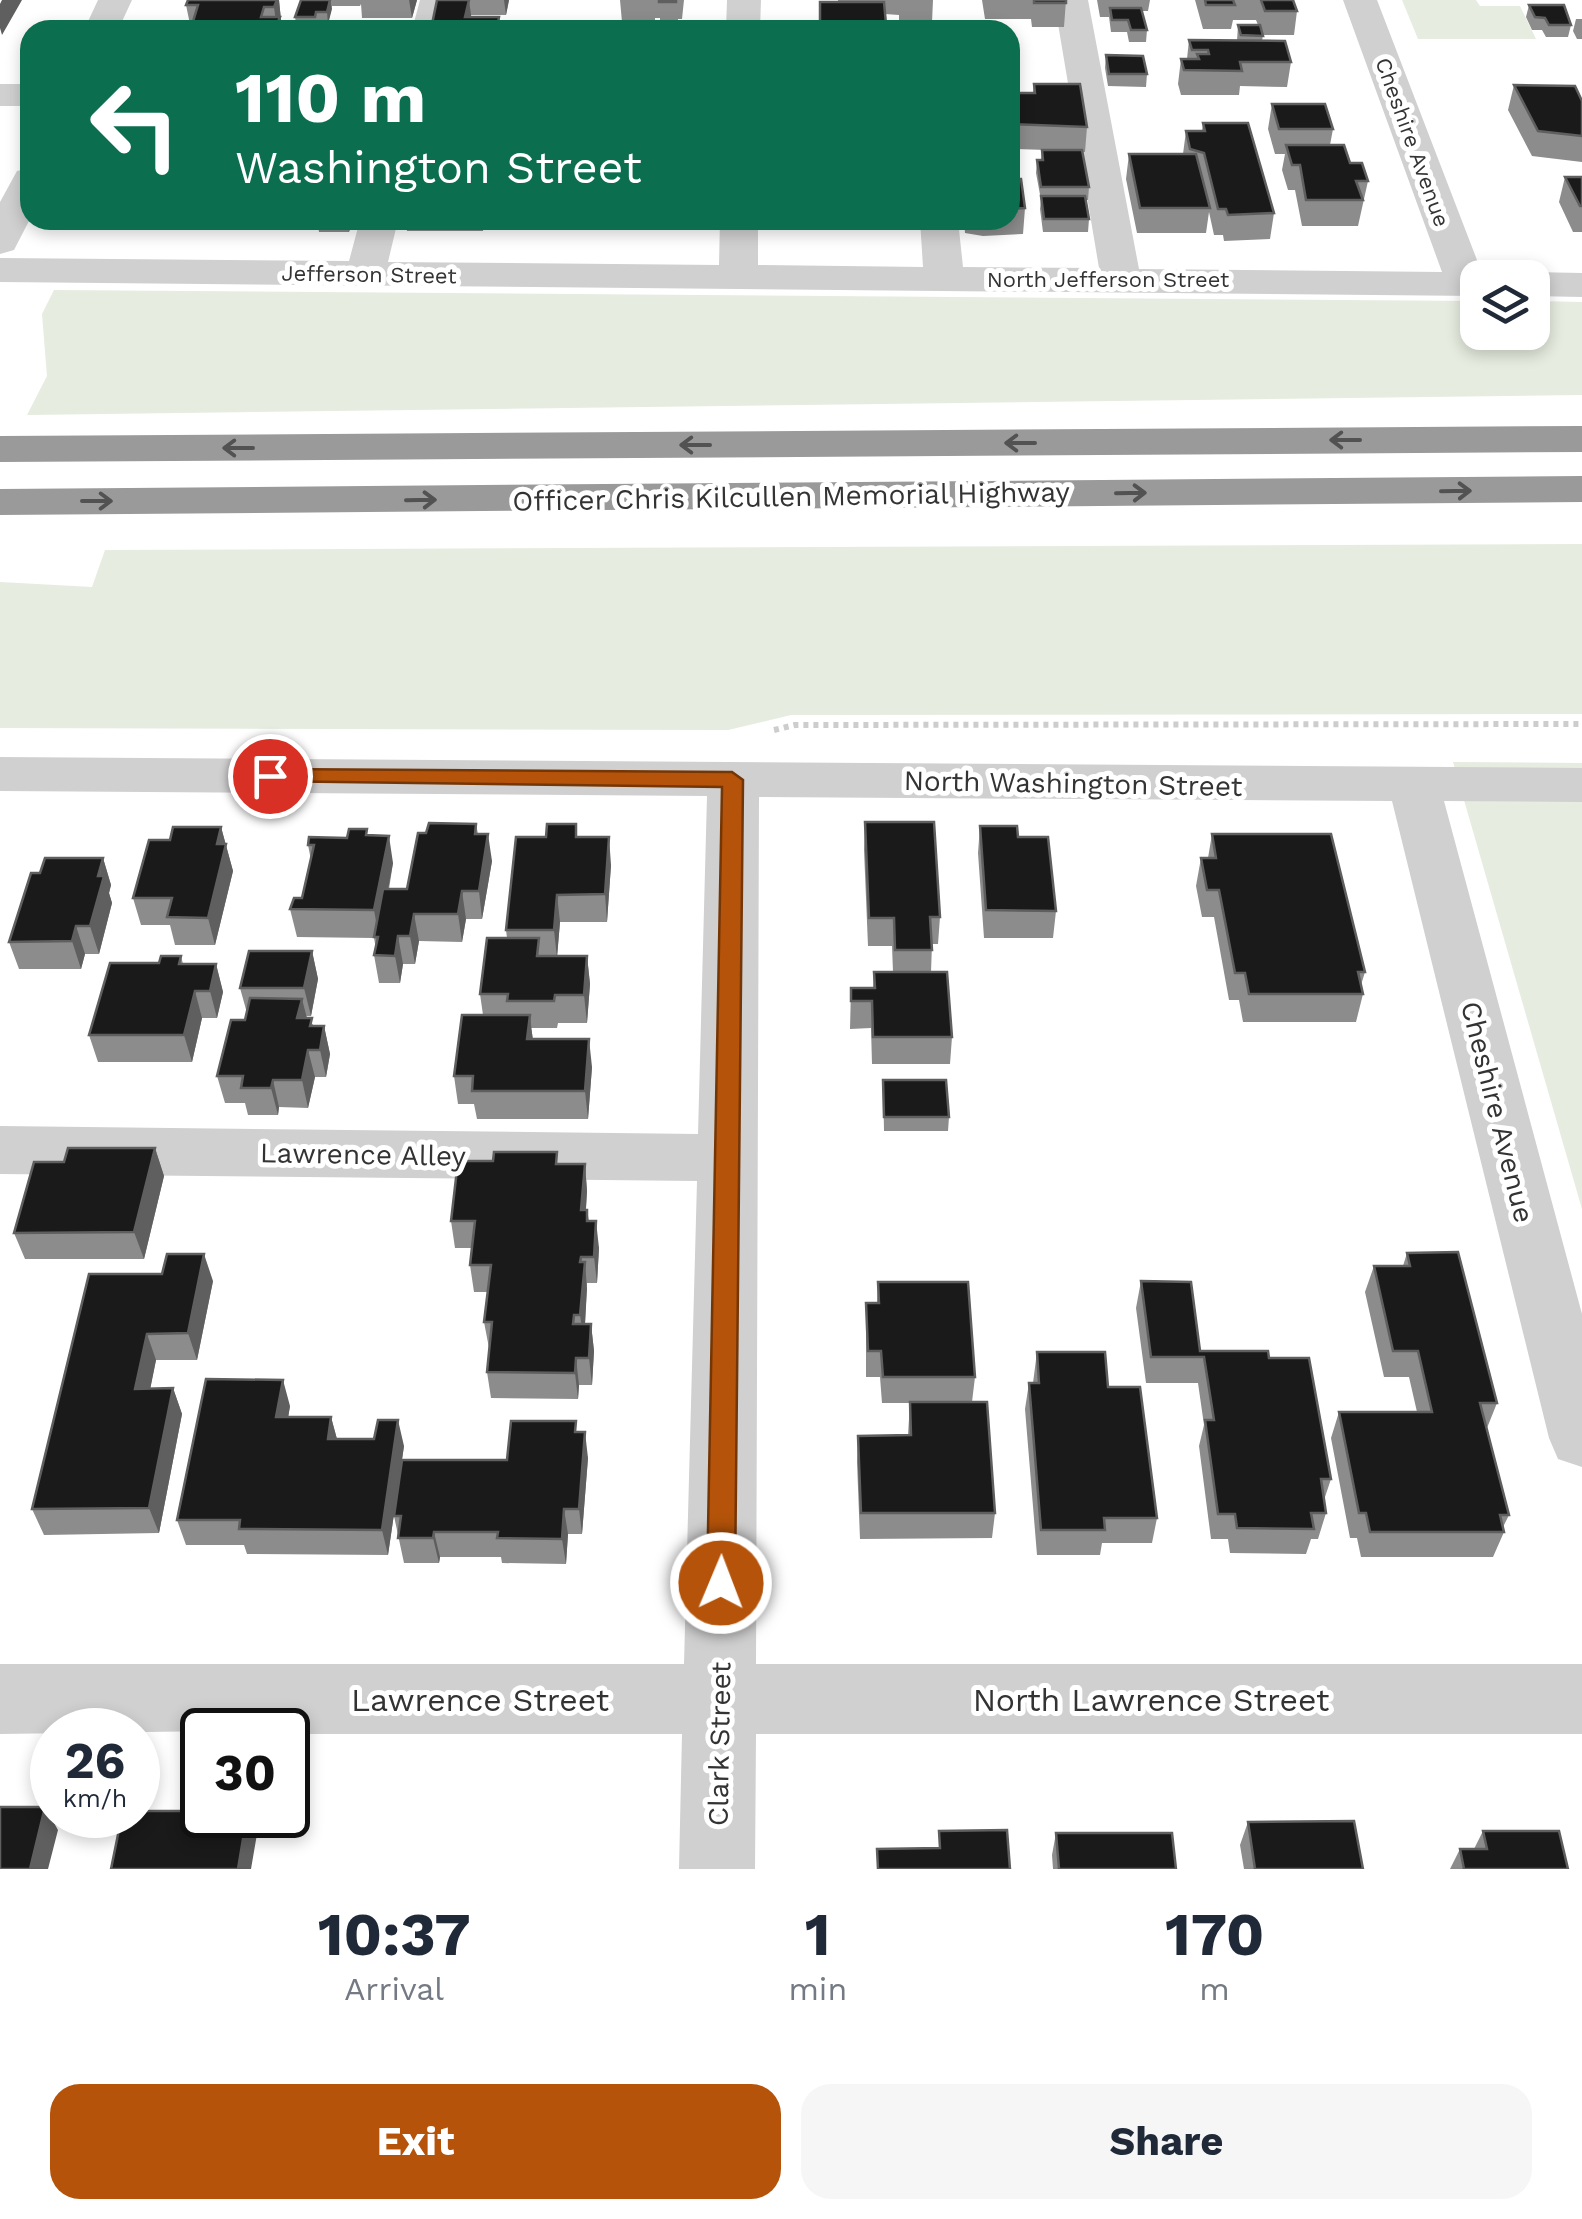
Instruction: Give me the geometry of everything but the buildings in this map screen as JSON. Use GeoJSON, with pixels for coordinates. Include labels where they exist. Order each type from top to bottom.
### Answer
{"type":"FeatureCollection","features":[{"type":"Feature","properties":{"kind":"highway","name":"Officer Chris Kilcullen Memorial Highway"},"geometry":{"type":"LineString","coordinates":[[0,449],[1582,439]]}},
{"type":"Feature","properties":{"kind":"highway","name":"Officer Chris Kilcullen Memorial Highway"},"geometry":{"type":"LineString","coordinates":[[0,502],[1582,490]]}},
{"type":"Feature","properties":{"kind":"street"},"geometry":{"type":"LineString","coordinates":[[1071,0],[1120,278]]}},
{"type":"Feature","properties":{"kind":"street","name":"Cheshire Avenue"},"geometry":{"type":"LineString","coordinates":[[1360,0],[1463,260]]}},
{"type":"Feature","properties":{"kind":"street"},"geometry":{"type":"LineString","coordinates":[[1050,101],[1089,101]]}},
{"type":"Feature","properties":{"kind":"street"},"geometry":{"type":"LineString","coordinates":[[0,242],[20,200]]}},
{"type":"Feature","properties":{"kind":"street"},"geometry":{"type":"LineString","coordinates":[[365,274],[376,230]]}},
{"type":"Feature","properties":{"kind":"street"},"geometry":{"type":"LineString","coordinates":[[738,278],[739,230]]}},
{"type":"Feature","properties":{"kind":"street"},"geometry":{"type":"LineString","coordinates":[[940,230],[944,278]]}},
{"type":"Feature","properties":{"kind":"street","name":"Jefferson Street"},"geometry":{"type":"LineString","coordinates":[[0,270],[738,278]]}},
{"type":"Feature","properties":{"kind":"street","name":"North Jefferson Street"},"geometry":{"type":"LineString","coordinates":[[738,278],[1120,278],[1460,284]]}},
{"type":"Feature","properties":{"kind":"street"},"geometry":{"type":"LineString","coordinates":[[1550,284],[1582,285]]}},
{"type":"Feature","properties":{"kind":"street","name":"North Washington Street"},"geometry":{"type":"LineString","coordinates":[[0,774],[1582,785]]}},
{"type":"Feature","properties":{"kind":"street","name":"Clark Street"},"geometry":{"type":"LineString","coordinates":[[716,1869],[732,780]]}},
{"type":"Feature","properties":{"kind":"street","name":"Cheshire Avenue"},"geometry":{"type":"LineString","coordinates":[[1414,786],[1582,1438]]}},
{"type":"Feature","properties":{"kind":"street","name":"Lawrence Alley"},"geometry":{"type":"LineString","coordinates":[[0,1150],[727,1158]]}},
{"type":"Feature","properties":{"kind":"street","name":"Lawrence Street"},"geometry":{"type":"LineString","coordinates":[[0,1698],[720,1702]]}},
{"type":"Feature","properties":{"kind":"street","name":"North Lawrence Street"},"geometry":{"type":"LineString","coordinates":[[720,1702],[1582,1699]]}},
{"type":"Feature","properties":{"kind":"shaded area"},"geometry":{"type":"Polygon","coordinates":[[[1402,0],[1476,0],[1480,6],[1520,6],[1536,39],[1418,39],[1402,0]]]}},
{"type":"Feature","properties":{"kind":"shaded area"},"geometry":{"type":"Polygon","coordinates":[[[54,290],[1460,301],[1460,350],[1550,350],[1550,301],[1582,302],[1582,395],[27,415],[47,376],[42,314],[54,290]]]}},
{"type":"Feature","properties":{"kind":"shaded area"},"geometry":{"type":"Polygon","coordinates":[[[1582,544],[1582,714],[791,715],[728,730],[0,728],[0,582],[92,587],[105,550],[1582,544]]]}},
{"type":"Feature","properties":{"kind":"shaded area"},"geometry":{"type":"Polygon","coordinates":[[[1453,762],[1582,763],[1582,1209],[1453,762]]]}},
{"type":"Feature","properties":{"kind":"route"},"geometry":{"type":"LineString","coordinates":[[270,776],[732,780],[721,1583]]}}]}
